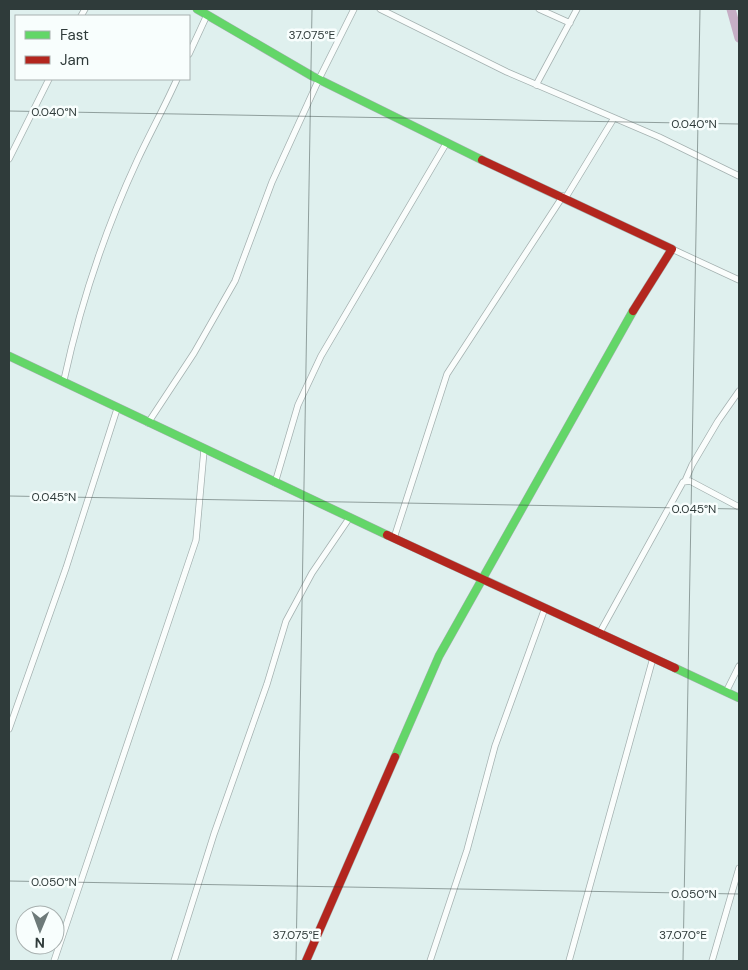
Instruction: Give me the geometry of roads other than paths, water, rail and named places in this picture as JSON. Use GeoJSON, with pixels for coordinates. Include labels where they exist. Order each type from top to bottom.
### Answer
{"type":"FeatureCollection","features":[{"type":"Feature","properties":{"kind":"street"},"geometry":{"type":"LineString","coordinates":[[197,9],[244,39],[319,79],[447,142],[739,280]]}},
{"type":"Feature","properties":{"kind":"street"},"geometry":{"type":"LineString","coordinates":[[148,423],[194,354],[235,281],[272,182],[319,79],[354,9]]}},
{"type":"Feature","properties":{"kind":"street"},"geometry":{"type":"LineString","coordinates":[[380,9],[536,85],[614,118],[739,176]]}},
{"type":"Feature","properties":{"kind":"street"},"geometry":{"type":"LineString","coordinates":[[539,9],[570,24]]}},
{"type":"Feature","properties":{"kind":"street"},"geometry":{"type":"LineString","coordinates":[[536,85],[577,9]]}},
{"type":"Feature","properties":{"kind":"street"},"geometry":{"type":"LineString","coordinates":[[190,52],[207,15]]}},
{"type":"Feature","properties":{"kind":"street"},"geometry":{"type":"LineString","coordinates":[[9,159],[48,80]]}},
{"type":"Feature","properties":{"kind":"street"},"geometry":{"type":"LineString","coordinates":[[64,380],[78,325],[118,207],[177,80]]}},
{"type":"Feature","properties":{"kind":"street"},"geometry":{"type":"LineString","coordinates":[[394,538],[447,374],[614,118]]}},
{"type":"Feature","properties":{"kind":"street"},"geometry":{"type":"LineString","coordinates":[[275,483],[298,405],[321,356],[447,142]]}},
{"type":"Feature","properties":{"kind":"street"},"geometry":{"type":"LineString","coordinates":[[306,961],[426,683],[620,332],[672,249]]}},
{"type":"Feature","properties":{"kind":"street"},"geometry":{"type":"LineString","coordinates":[[9,356],[64,380],[117,409],[204,450],[739,698]]}},
{"type":"Feature","properties":{"kind":"street"},"geometry":{"type":"LineString","coordinates":[[599,634],[685,481],[692,465],[718,421],[739,391]]}},
{"type":"Feature","properties":{"kind":"street"},"geometry":{"type":"LineString","coordinates":[[9,729],[66,568],[117,409]]}},
{"type":"Feature","properties":{"kind":"street"},"geometry":{"type":"LineString","coordinates":[[54,961],[196,540],[204,450]]}},
{"type":"Feature","properties":{"kind":"street"},"geometry":{"type":"LineString","coordinates":[[685,481],[739,507]]}},
{"type":"Feature","properties":{"kind":"street"},"geometry":{"type":"LineString","coordinates":[[174,961],[214,834],[267,684],[286,621],[312,573],[350,517]]}},
{"type":"Feature","properties":{"kind":"street"},"geometry":{"type":"LineString","coordinates":[[430,961],[467,850],[495,746],[545,608]]}},
{"type":"Feature","properties":{"kind":"street"},"geometry":{"type":"LineString","coordinates":[[569,961],[653,658]]}},
{"type":"Feature","properties":{"kind":"street"},"geometry":{"type":"LineString","coordinates":[[726,692],[739,666]]}},
{"type":"Feature","properties":{"kind":"street"},"geometry":{"type":"LineString","coordinates":[[712,961],[739,868]]}},
{"type":"Feature","properties":{"kind":"waterway"},"geometry":{"type":"LineString","coordinates":[[731,9],[739,38]]}}]}
